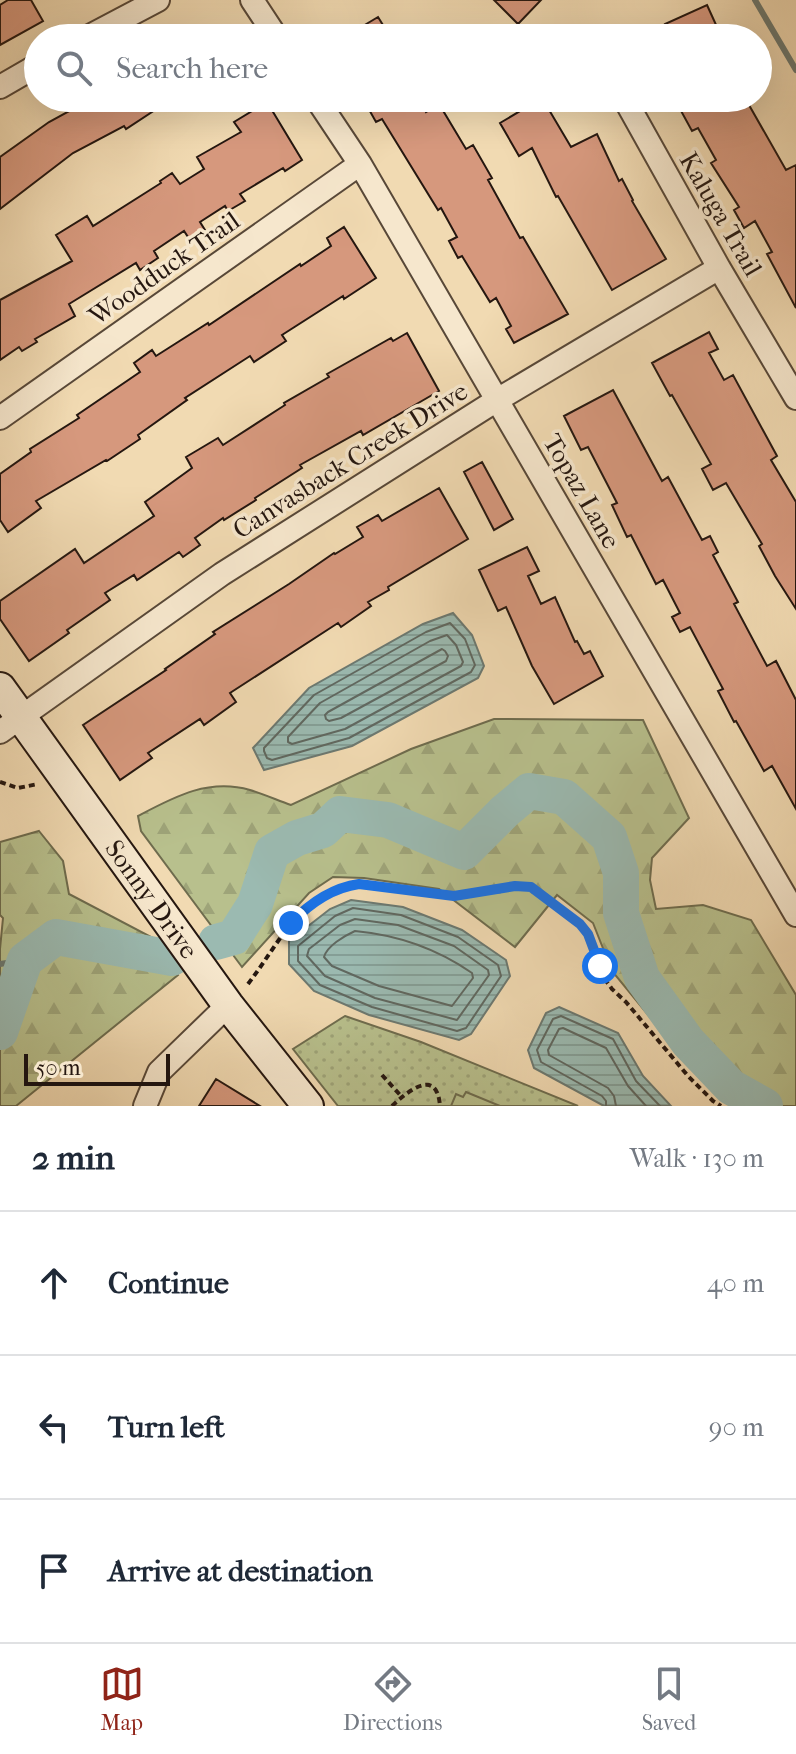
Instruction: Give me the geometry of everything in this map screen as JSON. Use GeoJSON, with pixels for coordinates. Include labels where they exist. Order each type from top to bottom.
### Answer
{"type":"FeatureCollection","features":[{"type":"Feature","properties":{"kind":"street"},"geometry":{"type":"LineString","coordinates":[[113,24],[158,0]]}},
{"type":"Feature","properties":{"kind":"street"},"geometry":{"type":"LineString","coordinates":[[252,0],[268,24]]}},
{"type":"Feature","properties":{"kind":"street"},"geometry":{"type":"LineString","coordinates":[[0,87],[24,73]]}},
{"type":"Feature","properties":{"kind":"street","name":"Topaz Lane"},"geometry":{"type":"LineString","coordinates":[[325,112],[360,164],[796,915]]}},
{"type":"Feature","properties":{"kind":"street","name":"Kaluga Trail"},"geometry":{"type":"LineString","coordinates":[[632,112],[796,398]]}},
{"type":"Feature","properties":{"kind":"street","name":"Woodduck Trail"},"geometry":{"type":"LineString","coordinates":[[0,418],[360,164]]}},
{"type":"Feature","properties":{"kind":"street","name":"Canvasback Creek Drive"},"geometry":{"type":"LineString","coordinates":[[11,724],[222,574],[497,400],[719,268]]}},
{"type":"Feature","properties":{"kind":"street","name":"Sonny Drive"},"geometry":{"type":"LineString","coordinates":[[0,688],[11,724],[238,994],[308,1106]]}},
{"type":"Feature","properties":{"kind":"street"},"geometry":{"type":"LineString","coordinates":[[145,1106],[159,1072],[238,994]]}},
{"type":"Feature","properties":{"kind":"path"},"geometry":{"type":"LineString","coordinates":[[0,782],[18,788],[38,784]]}},
{"type":"Feature","properties":{"kind":"path"},"geometry":{"type":"LineString","coordinates":[[238,994],[301,912],[329,892],[359,884],[454,896],[515,886],[531,887],[580,924],[588,934],[604,978],[612,989],[688,1076],[721,1106]]}},
{"type":"Feature","properties":{"kind":"path"},"geometry":{"type":"LineString","coordinates":[[382,1075],[402,1097]]}},
{"type":"Feature","properties":{"kind":"path"},"geometry":{"type":"LineString","coordinates":[[392,1106],[408,1092],[425,1085],[435,1087],[440,1106]]}},
{"type":"Feature","properties":{"kind":"green space"},"geometry":{"type":"Polygon","coordinates":[[[494,719],[643,720],[689,818],[652,858],[650,880],[656,909],[703,905],[751,920],[796,995],[796,1106],[736,1106],[718,1097],[612,971],[593,923],[557,895],[515,947],[439,889],[364,878],[333,877],[309,893],[242,967],[141,831],[138,816],[192,791],[235,787],[291,805],[411,749],[494,719]]]}},
{"type":"Feature","properties":{"kind":"green space"},"geometry":{"type":"Polygon","coordinates":[[[39,831],[63,861],[69,894],[153,938],[178,975],[16,1106],[0,1106],[0,949],[3,918],[0,915],[0,842],[39,831]]]}},
{"type":"Feature","properties":{"kind":"green space"},"geometry":{"type":"Polygon","coordinates":[[[345,1016],[421,1042],[578,1106],[338,1106],[293,1049],[345,1016]]]}},
{"type":"Feature","properties":{"kind":"green space"},"geometry":{"type":"Polygon","coordinates":[[[466,1092],[500,1106],[451,1106],[456,1094],[463,1097],[466,1092]]]}},
{"type":"Feature","properties":{"kind":"water"},"geometry":{"type":"Polygon","coordinates":[[[453,613],[472,635],[484,666],[478,678],[352,746],[264,770],[253,748],[309,688],[423,624],[453,613]]]}},
{"type":"Feature","properties":{"kind":"water"},"geometry":{"type":"Polygon","coordinates":[[[351,900],[403,907],[462,930],[506,960],[510,976],[471,1034],[459,1040],[369,1015],[314,991],[289,964],[289,941],[330,909],[351,900]]]}},
{"type":"Feature","properties":{"kind":"water"},"geometry":{"type":"Polygon","coordinates":[[[559,1007],[618,1033],[643,1076],[671,1106],[604,1106],[534,1068],[528,1050],[546,1013],[559,1007]]]}},
{"type":"Feature","properties":{"kind":"building"},"geometry":{"type":"Polygon","coordinates":[[[8,0],[31,0],[43,21],[24,24],[24,32],[0,45],[0,5],[8,0]]]}},
{"type":"Feature","properties":{"kind":"building"},"geometry":{"type":"Polygon","coordinates":[[[494,0],[541,0],[518,24],[494,0]]]}},
{"type":"Feature","properties":{"kind":"building"},"geometry":{"type":"Polygon","coordinates":[[[707,5],[716,24],[665,24],[707,5]]]}},
{"type":"Feature","properties":{"kind":"building"},"geometry":{"type":"Polygon","coordinates":[[[378,17],[382,24],[366,24],[378,17]]]}},
{"type":"Feature","properties":{"kind":"building"},"geometry":{"type":"Polygon","coordinates":[[[67,112],[152,112],[126,129],[124,126],[73,153],[0,209],[0,157],[67,112]]]}},
{"type":"Feature","properties":{"kind":"building"},"geometry":{"type":"Polygon","coordinates":[[[250,112],[273,112],[302,160],[240,194],[245,201],[228,211],[225,206],[200,222],[205,230],[190,240],[184,231],[154,251],[158,258],[140,270],[136,263],[69,304],[75,316],[35,339],[37,342],[22,351],[19,347],[0,360],[0,300],[72,261],[56,235],[87,216],[93,226],[172,173],[180,184],[204,169],[197,157],[241,132],[234,122],[250,112]]]}},
{"type":"Feature","properties":{"kind":"building"},"geometry":{"type":"Polygon","coordinates":[[[370,112],[444,112],[466,149],[473,145],[520,238],[523,237],[568,314],[514,343],[506,329],[511,326],[496,298],[490,302],[462,256],[458,258],[449,241],[457,237],[441,208],[438,210],[382,119],[376,122],[370,112]]]}},
{"type":"Feature","properties":{"kind":"building"},"geometry":{"type":"Polygon","coordinates":[[[518,112],[550,112],[571,147],[597,134],[619,181],[622,179],[666,259],[612,290],[556,197],[532,148],[519,156],[500,123],[518,112]]]}},
{"type":"Feature","properties":{"kind":"building"},"geometry":{"type":"Polygon","coordinates":[[[682,112],[753,112],[786,170],[796,165],[796,308],[767,254],[772,252],[755,221],[744,228],[734,210],[739,207],[711,163],[716,160],[698,128],[692,131],[682,112]]]}},
{"type":"Feature","properties":{"kind":"building"},"geometry":{"type":"Polygon","coordinates":[[[344,227],[376,278],[282,335],[286,341],[254,362],[250,356],[185,398],[187,400],[138,435],[140,439],[36,501],[41,508],[8,532],[0,520],[0,474],[31,452],[30,449],[79,418],[77,415],[140,372],[134,363],[152,350],[156,356],[209,325],[331,246],[327,238],[344,227]]]}},
{"type":"Feature","properties":{"kind":"building"},"geometry":{"type":"Polygon","coordinates":[[[709,332],[718,349],[709,353],[724,380],[733,375],[777,456],[771,460],[796,502],[796,609],[726,483],[713,490],[702,469],[711,464],[652,363],[709,332]]]}},
{"type":"Feature","properties":{"kind":"building"},"geometry":{"type":"Polygon","coordinates":[[[407,333],[439,391],[363,435],[361,431],[300,465],[302,468],[256,500],[195,538],[200,545],[183,557],[179,552],[137,580],[134,575],[105,593],[110,600],[29,661],[0,619],[0,601],[75,549],[84,563],[154,516],[145,502],[192,468],[186,457],[218,438],[223,445],[284,403],[329,377],[327,374],[391,338],[393,341],[407,333]]]}},
{"type":"Feature","properties":{"kind":"building"},"geometry":{"type":"Polygon","coordinates":[[[613,390],[662,481],[668,477],[702,540],[710,536],[718,552],[713,555],[738,602],[734,604],[767,666],[776,661],[796,700],[796,809],[772,766],[764,771],[734,722],[718,691],[723,689],[690,627],[680,632],[672,617],[680,613],[663,580],[656,584],[631,535],[627,537],[612,505],[617,503],[588,447],[581,450],[564,416],[613,390]]]}},
{"type":"Feature","properties":{"kind":"building"},"geometry":{"type":"Polygon","coordinates":[[[482,462],[513,519],[494,530],[464,472],[482,462]]]}},
{"type":"Feature","properties":{"kind":"building"},"geometry":{"type":"Polygon","coordinates":[[[439,488],[468,539],[388,587],[389,590],[368,602],[371,606],[341,627],[338,623],[230,693],[236,702],[204,725],[200,719],[148,753],[152,758],[120,780],[83,725],[166,670],[215,634],[213,632],[363,537],[357,527],[378,515],[382,521],[439,488]]]}},
{"type":"Feature","properties":{"kind":"building"},"geometry":{"type":"Polygon","coordinates":[[[527,547],[539,571],[528,576],[541,604],[555,597],[575,642],[584,654],[590,651],[603,676],[554,704],[532,666],[506,607],[498,611],[479,570],[527,547]]]}},
{"type":"Feature","properties":{"kind":"building"},"geometry":{"type":"Polygon","coordinates":[[[216,1079],[260,1106],[199,1106],[216,1079]]]}},
{"type":"Feature","properties":{"kind":"waterway"},"geometry":{"type":"LineString","coordinates":[[755,0],[769,24]]}},
{"type":"Feature","properties":{"kind":"waterway"},"geometry":{"type":"LineString","coordinates":[[772,29],[796,70]]}},
{"type":"Feature","properties":{"kind":"waterway"},"geometry":{"type":"LineString","coordinates":[[216,942],[234,937],[255,904],[272,852],[297,838],[323,830],[340,814],[388,820],[464,852],[529,791],[564,797],[609,837],[621,873],[621,913],[642,978],[688,1042],[731,1087],[765,1106]]}},
{"type":"Feature","properties":{"kind":"waterway"},"geometry":{"type":"LineString","coordinates":[[0,1032],[25,960],[56,937],[172,958]]}},
{"type":"Feature","properties":{"kind":"waterway"},"geometry":{"type":"LineString","coordinates":[[0,964],[25,960]]}},
{"type":"Feature","properties":{"kind":"route"},"geometry":{"type":"LineString","coordinates":[[291,923],[329,892],[359,884],[444,896],[515,886],[531,887],[580,924],[588,934],[600,966]]}}]}
